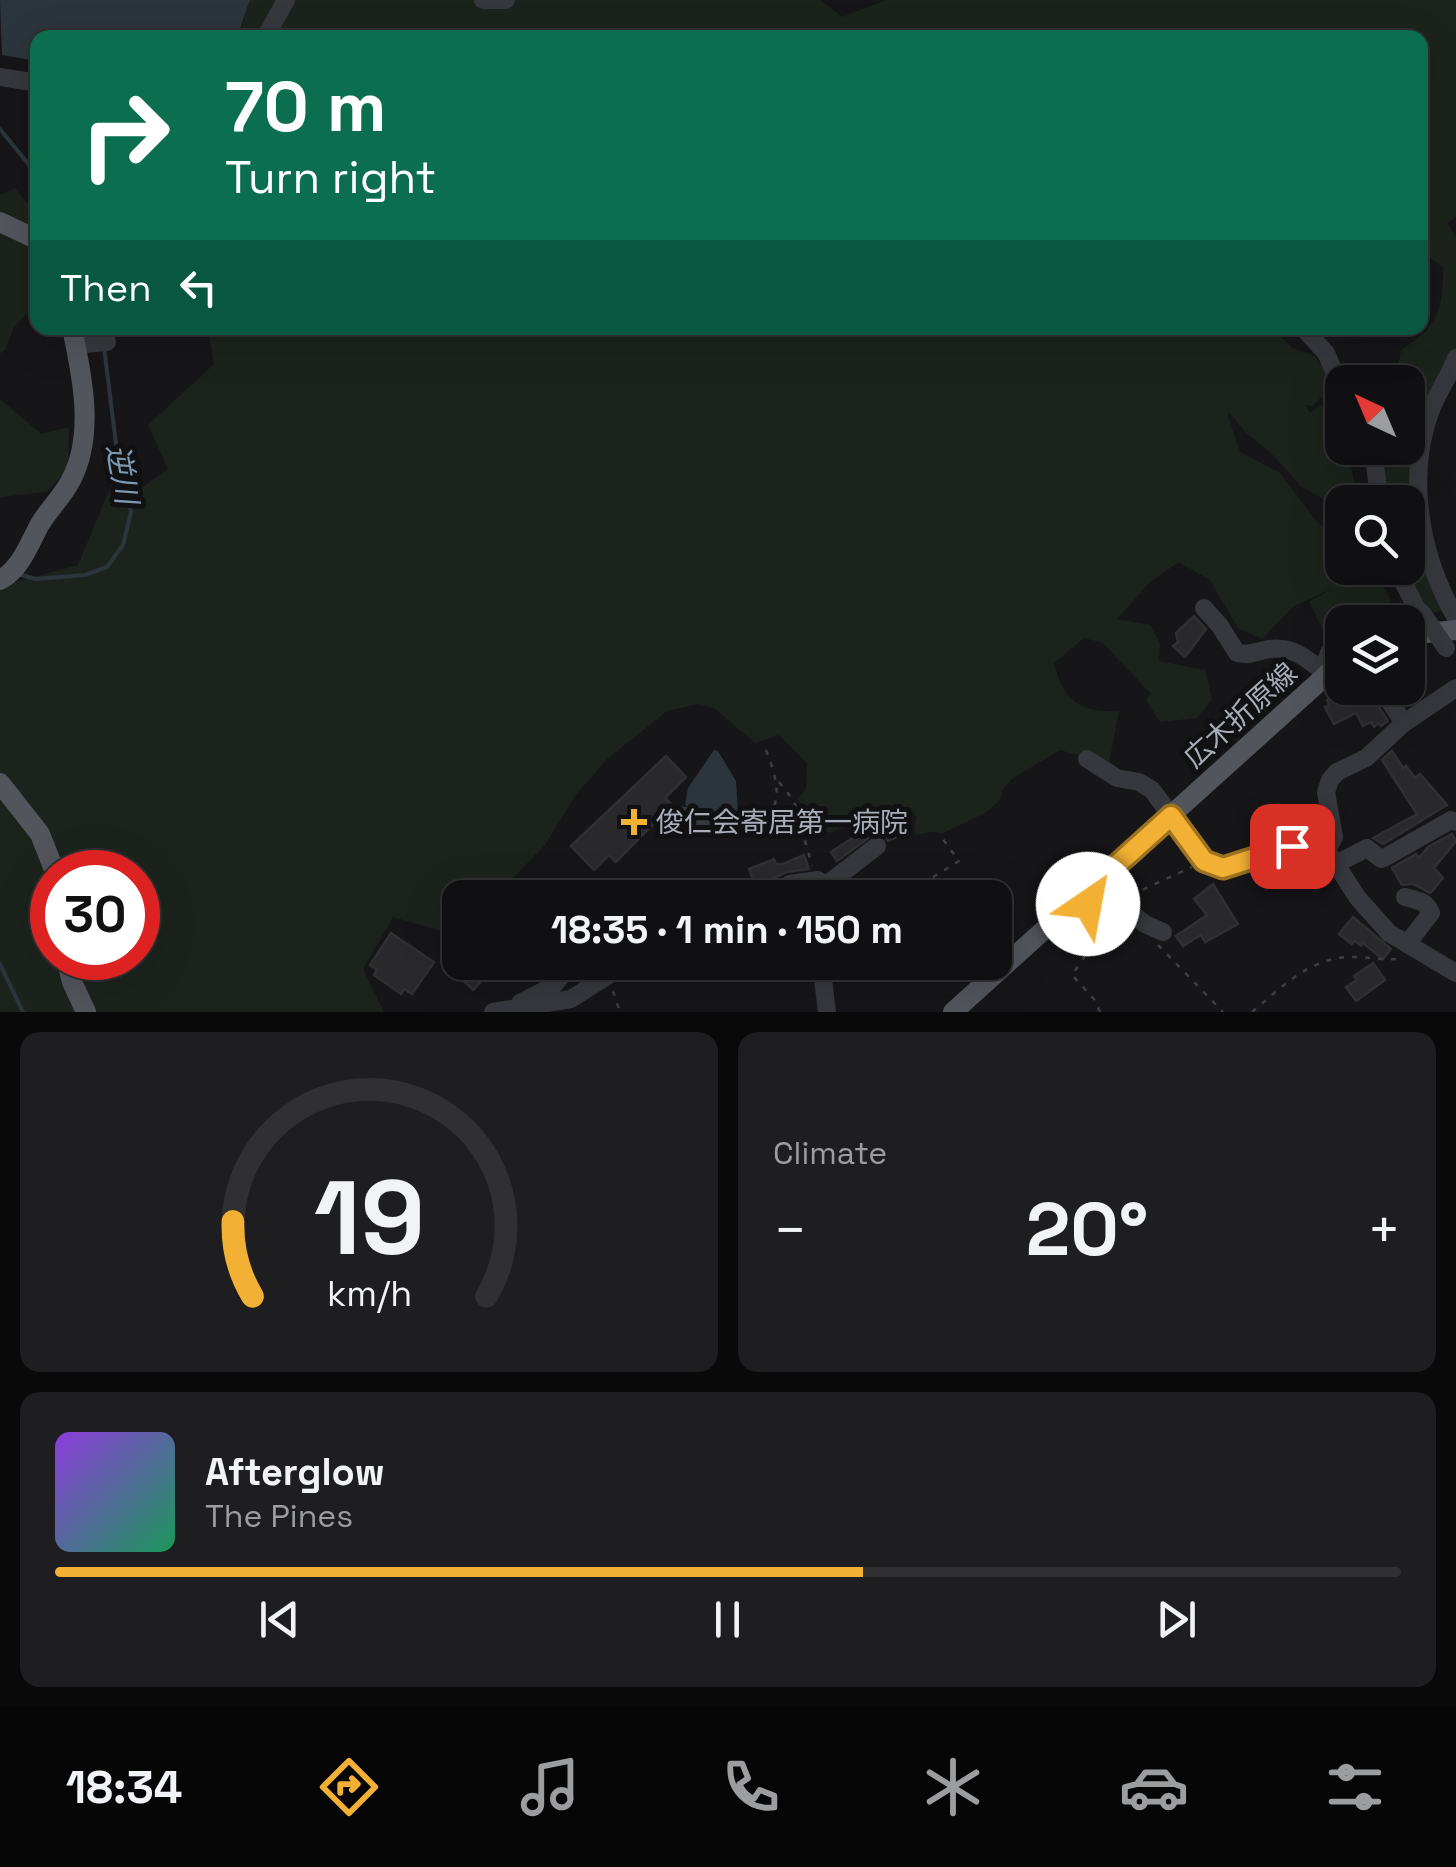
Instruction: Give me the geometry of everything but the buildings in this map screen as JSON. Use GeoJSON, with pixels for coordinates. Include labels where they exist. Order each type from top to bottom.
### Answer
{"type":"FeatureCollection","features":[{"type":"Feature","properties":{"kind":"main road"},"geometry":{"type":"LineString","coordinates":[[0,222],[30,236]]}},
{"type":"Feature","properties":{"kind":"main road"},"geometry":{"type":"LineString","coordinates":[[0,580],[23,557],[42,521],[71,482],[78,464],[84,401],[74,336]]}},
{"type":"Feature","properties":{"kind":"main road"},"geometry":{"type":"LineString","coordinates":[[1425,639],[1453,646]]}},
{"type":"Feature","properties":{"kind":"main road","name":"広木折原線"},"geometry":{"type":"LineString","coordinates":[[953,1012],[1323,673]]}},
{"type":"Feature","properties":{"kind":"main road"},"geometry":{"type":"LineString","coordinates":[[0,782],[40,834],[46,850]]}},
{"type":"Feature","properties":{"kind":"main road"},"geometry":{"type":"LineString","coordinates":[[72,980],[86,1012]]}},
{"type":"Feature","properties":{"kind":"street"},"geometry":{"type":"LineString","coordinates":[[270,30],[286,0]]}},
{"type":"Feature","properties":{"kind":"street"},"geometry":{"type":"LineString","coordinates":[[482,0],[506,0]]}},
{"type":"Feature","properties":{"kind":"street"},"geometry":{"type":"LineString","coordinates":[[0,78],[30,82]]}},
{"type":"Feature","properties":{"kind":"street"},"geometry":{"type":"LineString","coordinates":[[1309,335],[1326,353],[1331,365]]}},
{"type":"Feature","properties":{"kind":"street"},"geometry":{"type":"LineString","coordinates":[[74,336],[107,342]]}},
{"type":"Feature","properties":{"kind":"street"},"geometry":{"type":"LineString","coordinates":[[1456,358],[1426,427],[1418,486],[1427,556],[1456,618]]}},
{"type":"Feature","properties":{"kind":"street"},"geometry":{"type":"LineString","coordinates":[[1204,608],[1237,653],[1248,655],[1284,648],[1323,673],[1325,665]]}},
{"type":"Feature","properties":{"kind":"street"},"geometry":{"type":"LineString","coordinates":[[1425,617],[1453,646]]}},
{"type":"Feature","properties":{"kind":"street"},"geometry":{"type":"LineString","coordinates":[[1456,688],[1404,723],[1366,758],[1337,772],[1326,792],[1334,837],[1332,857],[1357,897],[1389,933],[1456,973]]}},
{"type":"Feature","properties":{"kind":"street"},"geometry":{"type":"LineString","coordinates":[[1392,705],[1404,723]]}},
{"type":"Feature","properties":{"kind":"street"},"geometry":{"type":"LineString","coordinates":[[1086,759],[1117,778],[1139,782],[1152,790],[1204,861],[1223,868],[1292,846],[1332,857],[1367,848],[1380,859],[1450,820],[1456,822]]}},
{"type":"Feature","properties":{"kind":"street"},"geometry":{"type":"LineString","coordinates":[[678,815],[714,821]]}},
{"type":"Feature","properties":{"kind":"street"},"geometry":{"type":"LineString","coordinates":[[834,880],[877,846]]}},
{"type":"Feature","properties":{"kind":"street"},"geometry":{"type":"LineString","coordinates":[[1406,897],[1420,900],[1431,912],[1413,948]]}},
{"type":"Feature","properties":{"kind":"street"},"geometry":{"type":"LineString","coordinates":[[1078,900],[1112,903],[1158,936]]}},
{"type":"Feature","properties":{"kind":"street"},"geometry":{"type":"LineString","coordinates":[[502,1010],[554,986],[559,980]]}},
{"type":"Feature","properties":{"kind":"street"},"geometry":{"type":"LineString","coordinates":[[502,1010],[571,999],[603,980]]}},
{"type":"Feature","properties":{"kind":"street"},"geometry":{"type":"LineString","coordinates":[[823,980],[827,1012]]}},
{"type":"Feature","properties":{"kind":"path"},"geometry":{"type":"LineString","coordinates":[[763,742],[778,781],[794,801],[821,880]]}},
{"type":"Feature","properties":{"kind":"path"},"geometry":{"type":"LineString","coordinates":[[714,821],[740,823],[765,816],[776,802],[778,781]]}},
{"type":"Feature","properties":{"kind":"path"},"geometry":{"type":"LineString","coordinates":[[927,880],[959,862],[942,838]]}},
{"type":"Feature","properties":{"kind":"path"},"geometry":{"type":"LineString","coordinates":[[1100,1012],[1094,999],[1072,975],[1105,927],[1112,903],[1204,861]]}},
{"type":"Feature","properties":{"kind":"path"},"geometry":{"type":"LineString","coordinates":[[1105,927],[1122,924]]}},
{"type":"Feature","properties":{"kind":"path"},"geometry":{"type":"LineString","coordinates":[[1158,936],[1223,1012]]}},
{"type":"Feature","properties":{"kind":"path"},"geometry":{"type":"LineString","coordinates":[[1252,1012],[1312,965],[1350,956],[1385,961],[1413,948]]}},
{"type":"Feature","properties":{"kind":"path"},"geometry":{"type":"LineString","coordinates":[[612,980],[620,1012]]}},
{"type":"Feature","properties":{"kind":"shaded area"},"geometry":{"type":"Polygon","coordinates":[[[0,0],[250,0],[239,30],[30,30],[30,60],[2,55],[0,0]]]}},
{"type":"Feature","properties":{"kind":"shaded area"},"geometry":{"type":"Polygon","coordinates":[[[250,0],[485,0],[499,7],[516,0],[820,0],[842,17],[887,0],[1456,0],[1456,217],[1447,223],[1456,237],[1456,348],[1425,426],[1425,365],[1398,365],[1401,350],[1422,335],[1428,335],[1442,296],[1443,268],[1428,256],[1428,30],[241,30],[250,0]]]}},
{"type":"Feature","properties":{"kind":"shaded area"},"geometry":{"type":"Polygon","coordinates":[[[15,188],[30,206],[30,310],[14,327],[0,353],[0,195],[15,188]]]}},
{"type":"Feature","properties":{"kind":"shaded area"},"geometry":{"type":"Polygon","coordinates":[[[209,335],[1279,335],[1292,348],[1315,356],[1325,371],[1323,396],[1312,406],[1305,405],[1310,413],[1321,405],[1325,411],[1325,465],[1351,465],[1355,485],[1325,485],[1325,500],[1301,486],[1229,412],[1240,452],[1279,472],[1325,528],[1325,585],[1383,585],[1391,601],[1383,605],[1325,605],[1325,634],[1309,602],[1333,588],[1293,607],[1262,639],[1238,628],[1210,580],[1179,562],[1150,582],[1117,619],[1150,625],[1160,643],[1159,661],[1205,670],[1212,699],[1197,718],[1160,722],[1146,700],[1151,694],[1103,643],[1084,638],[1054,663],[1062,686],[1075,702],[1093,710],[1119,711],[1109,764],[1060,750],[1012,779],[1000,800],[985,813],[943,833],[916,835],[916,817],[910,807],[877,809],[874,814],[878,825],[863,829],[857,821],[830,833],[800,805],[798,799],[806,789],[807,763],[779,735],[755,743],[714,708],[699,704],[667,711],[606,760],[575,796],[545,845],[511,880],[442,880],[442,931],[393,917],[363,969],[384,1012],[0,1012],[0,586],[78,565],[112,483],[140,489],[168,469],[148,425],[214,364],[209,335]]]}},
{"type":"Feature","properties":{"kind":"shaded area"},"geometry":{"type":"Polygon","coordinates":[[[0,399],[41,434],[69,427],[68,470],[46,492],[0,497],[0,399]]]}},
{"type":"Feature","properties":{"kind":"shaded area"},"geometry":{"type":"Polygon","coordinates":[[[1380,465],[1420,465],[1423,485],[1383,485],[1380,465]]]}},
{"type":"Feature","properties":{"kind":"shaded area"},"geometry":{"type":"Polygon","coordinates":[[[1425,497],[1443,611],[1428,613],[1411,585],[1425,585],[1425,497]]]}},
{"type":"Feature","properties":{"kind":"shaded area"},"geometry":{"type":"Polygon","coordinates":[[[714,750],[736,781],[738,814],[734,817],[685,805],[688,788],[714,750]]]}},
{"type":"Feature","properties":{"kind":"waterway","name":"逆川"},"geometry":{"type":"LineString","coordinates":[[0,129],[30,166]]}},
{"type":"Feature","properties":{"kind":"waterway","name":"逆川"},"geometry":{"type":"LineString","coordinates":[[18,574],[36,579],[85,575],[107,567],[123,545],[131,512],[116,444],[104,347]]}},
{"type":"Feature","properties":{"kind":"waterway","name":"逆川"},"geometry":{"type":"LineString","coordinates":[[0,964],[23,1012]]}},
{"type":"Feature","properties":{"kind":"place","name":"俊仁会寄居第一病院"},"geometry":{"type":"Point","coordinates":[634,822]}},
{"type":"Feature","properties":{"kind":"route"},"geometry":{"type":"LineString","coordinates":[[1088,904],[1078,900],[1171,816],[1204,861],[1223,868],[1292,846]]}}]}
